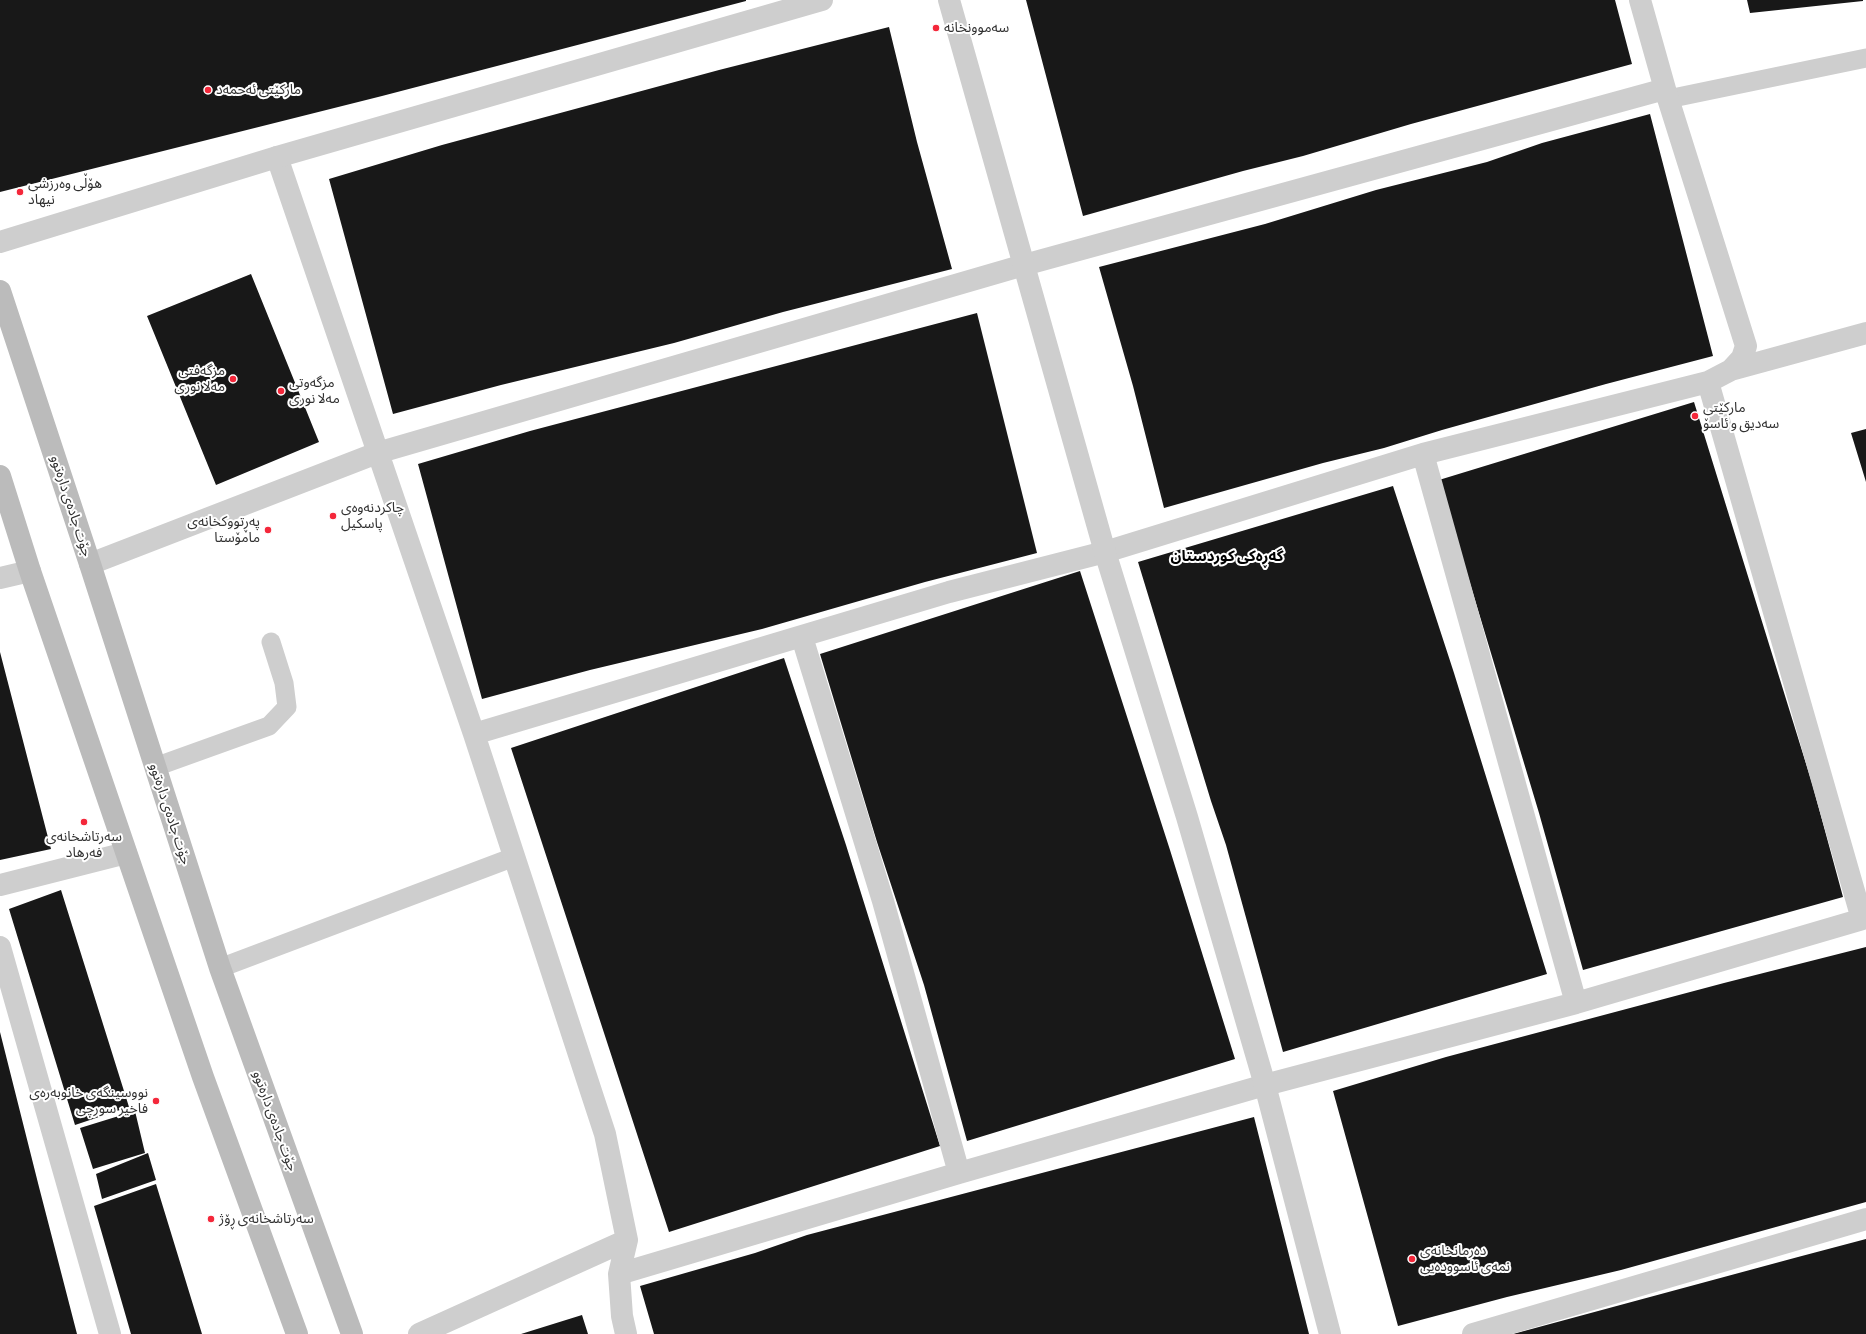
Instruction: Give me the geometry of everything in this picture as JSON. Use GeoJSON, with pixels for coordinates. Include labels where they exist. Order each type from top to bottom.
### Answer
{"type":"FeatureCollection","features":[{"type":"Feature","properties":{"kind":"main road","name":"جۆت جادەی دارەتوو"},"geometry":{"type":"LineString","coordinates":[[0,291],[90,564],[220,968],[352,1334]]}},
{"type":"Feature","properties":{"kind":"main road"},"geometry":{"type":"LineString","coordinates":[[0,476],[30,571],[126,853],[206,1084],[297,1334]]}},
{"type":"Feature","properties":{"kind":"street"},"geometry":{"type":"LineString","coordinates":[[0,242],[277,157],[822,0]]}},
{"type":"Feature","properties":{"kind":"street"},"geometry":{"type":"LineString","coordinates":[[949,0],[1105,552],[1187,817],[1265,1086],[1330,1334]]}},
{"type":"Feature","properties":{"kind":"street"},"geometry":{"type":"LineString","coordinates":[[1640,0],[1666,94],[1746,346],[1742,358],[1731,370]]}},
{"type":"Feature","properties":{"kind":"street"},"geometry":{"type":"LineString","coordinates":[[90,564],[377,453],[1024,265],[1666,94]]}},
{"type":"Feature","properties":{"kind":"street"},"geometry":{"type":"LineString","coordinates":[[277,157],[474,734],[605,1134],[627,1240],[620,1274],[622,1316],[626,1334]]}},
{"type":"Feature","properties":{"kind":"street"},"geometry":{"type":"LineString","coordinates":[[474,734],[950,592],[1105,552],[1423,454],[1708,382],[1731,370],[1866,333]]}},
{"type":"Feature","properties":{"kind":"street"},"geometry":{"type":"LineString","coordinates":[[620,1274],[959,1173],[1265,1086],[1576,1003],[1864,918],[1708,382]]}},
{"type":"Feature","properties":{"kind":"street"},"geometry":{"type":"LineString","coordinates":[[1423,454],[1576,1003]]}},
{"type":"Feature","properties":{"kind":"street"},"geometry":{"type":"LineString","coordinates":[[0,578],[30,571]]}},
{"type":"Feature","properties":{"kind":"street"},"geometry":{"type":"LineString","coordinates":[[802,637],[883,901],[959,1173]]}},
{"type":"Feature","properties":{"kind":"street"},"geometry":{"type":"LineString","coordinates":[[0,885],[126,853]]}},
{"type":"Feature","properties":{"kind":"street"},"geometry":{"type":"LineString","coordinates":[[0,947],[110,1334]]}},
{"type":"Feature","properties":{"kind":"street"},"geometry":{"type":"LineString","coordinates":[[1473,1334],[1866,1219]]}},
{"type":"Feature","properties":{"kind":"street"},"geometry":{"type":"LineString","coordinates":[[419,1334],[627,1240]]}},
{"type":"Feature","properties":{"kind":"lane"},"geometry":{"type":"LineString","coordinates":[[1666,94],[1866,58]]}},
{"type":"Feature","properties":{"kind":"lane"},"geometry":{"type":"LineString","coordinates":[[155,767],[269,726],[274,722],[287,707],[284,683],[272,642]]}},
{"type":"Feature","properties":{"kind":"lane"},"geometry":{"type":"LineString","coordinates":[[220,968],[514,857]]}},
{"type":"Feature","properties":{"kind":"building"},"geometry":{"type":"Polygon","coordinates":[[[0,0],[746,1],[382,96],[0,192],[0,0]]]}},
{"type":"Feature","properties":{"kind":"building"},"geometry":{"type":"Polygon","coordinates":[[[1026,0],[1615,0],[1632,64],[1083,216],[1026,0]]]}},
{"type":"Feature","properties":{"kind":"building"},"geometry":{"type":"Polygon","coordinates":[[[1747,0],[1863,0],[1863,1],[1750,13],[1747,0]]]}},
{"type":"Feature","properties":{"kind":"building"},"geometry":{"type":"Polygon","coordinates":[[[889,27],[917,142],[952,269],[783,312],[674,343],[501,385],[393,414],[329,179],[442,145],[719,70],[889,27]]]}},
{"type":"Feature","properties":{"kind":"building"},"geometry":{"type":"Polygon","coordinates":[[[1650,114],[1713,356],[1606,384],[1442,430],[1384,448],[1323,463],[1164,508],[1133,386],[1099,267],[1265,224],[1376,190],[1487,162],[1542,143],[1650,114]]]}},
{"type":"Feature","properties":{"kind":"building","name":"مزگەفتی مەلا نوری"},"geometry":{"type":"Polygon","coordinates":[[[251,274],[319,442],[216,485],[147,316],[251,274]]]}},
{"type":"Feature","properties":{"kind":"building"},"geometry":{"type":"Polygon","coordinates":[[[977,313],[1037,553],[925,582],[762,629],[590,670],[482,699],[418,464],[530,431],[977,313]]]}},
{"type":"Feature","properties":{"kind":"building"},"geometry":{"type":"Polygon","coordinates":[[[1694,402],[1812,783],[1843,897],[1583,970],[1539,813],[1439,480],[1694,402]]]}},
{"type":"Feature","properties":{"kind":"building"},"geometry":{"type":"Polygon","coordinates":[[[1866,429],[1866,482],[1851,433],[1866,429]]]}},
{"type":"Feature","properties":{"kind":"building"},"geometry":{"type":"Polygon","coordinates":[[[1393,486],[1454,673],[1547,974],[1283,1052],[1226,845],[1211,801],[1138,562],[1393,486]]]}},
{"type":"Feature","properties":{"kind":"building"},"geometry":{"type":"Polygon","coordinates":[[[1080,571],[1170,850],[1235,1059],[967,1141],[924,985],[877,842],[820,654],[1080,571]]]}},
{"type":"Feature","properties":{"kind":"building"},"geometry":{"type":"Polygon","coordinates":[[[0,652],[51,849],[0,860],[0,652]]]}},
{"type":"Feature","properties":{"kind":"building"},"geometry":{"type":"Polygon","coordinates":[[[784,658],[846,845],[940,1146],[669,1232],[511,748],[784,658]]]}},
{"type":"Feature","properties":{"kind":"building"},"geometry":{"type":"Polygon","coordinates":[[[61,890],[129,1107],[75,1125],[9,909],[61,890]]]}},
{"type":"Feature","properties":{"kind":"building"},"geometry":{"type":"Polygon","coordinates":[[[1866,947],[1866,1202],[1621,1270],[1507,1297],[1398,1326],[1333,1091],[1446,1057],[1866,947]]]}},
{"type":"Feature","properties":{"kind":"building"},"geometry":{"type":"Polygon","coordinates":[[[0,1032],[39,1187],[77,1334],[0,1334],[0,1032]]]}},
{"type":"Feature","properties":{"kind":"building"},"geometry":{"type":"Polygon","coordinates":[[[135,1111],[145,1153],[93,1169],[80,1128],[135,1111]]]}},
{"type":"Feature","properties":{"kind":"building"},"geometry":{"type":"Polygon","coordinates":[[[1254,1117],[1309,1334],[654,1334],[640,1286],[755,1253],[807,1235],[1254,1117]]]}},
{"type":"Feature","properties":{"kind":"building"},"geometry":{"type":"Polygon","coordinates":[[[148,1153],[156,1180],[102,1199],[96,1174],[148,1153]]]}},
{"type":"Feature","properties":{"kind":"building"},"geometry":{"type":"Polygon","coordinates":[[[156,1184],[202,1334],[131,1334],[94,1206],[156,1184]]]}},
{"type":"Feature","properties":{"kind":"building"},"geometry":{"type":"Polygon","coordinates":[[[1866,1239],[1866,1334],[1513,1334],[1798,1257],[1866,1239]]]}},
{"type":"Feature","properties":{"kind":"building"},"geometry":{"type":"Polygon","coordinates":[[[582,1315],[588,1334],[521,1334],[582,1315]]]}},
{"type":"Feature","properties":{"kind":"place","name":"سەموونخانە"},"geometry":{"type":"Point","coordinates":[936,28]}},
{"type":"Feature","properties":{"kind":"place","name":"مارکێتی ئەحمەد"},"geometry":{"type":"Point","coordinates":[208,90]}},
{"type":"Feature","properties":{"kind":"place","name":"هۆڵی وەرزشی نیهاد"},"geometry":{"type":"Point","coordinates":[20,192]}},
{"type":"Feature","properties":{"kind":"place","name":"مزگەفتی مەلا نوری"},"geometry":{"type":"Point","coordinates":[233,379]}},
{"type":"Feature","properties":{"kind":"place","name":"مزگەوتی مەلا نوری"},"geometry":{"type":"Point","coordinates":[281,391]}},
{"type":"Feature","properties":{"kind":"place","name":"مارکێتی سەدیق و ئاسۆ"},"geometry":{"type":"Point","coordinates":[1695,416]}},
{"type":"Feature","properties":{"kind":"place","name":"چاکردنەوەی پاسکیل"},"geometry":{"type":"Point","coordinates":[333,516]}},
{"type":"Feature","properties":{"kind":"place","name":"پەڕتووکخانەی مامۆستا"},"geometry":{"type":"Point","coordinates":[268,530]}},
{"type":"Feature","properties":{"kind":"place","name":"سەرتاشخانەی فەرهاد"},"geometry":{"type":"Point","coordinates":[84,822]}},
{"type":"Feature","properties":{"kind":"place","name":"نووسینگەی خانوبەرەی فاخیر سورچی"},"geometry":{"type":"Point","coordinates":[156,1101]}},
{"type":"Feature","properties":{"kind":"place","name":"سەرتاشخانەی ڕۆژ"},"geometry":{"type":"Point","coordinates":[211,1219]}},
{"type":"Feature","properties":{"kind":"place","name":"دەرمانخانەی نمەی ئاسوودەیی"},"geometry":{"type":"Point","coordinates":[1412,1259]}},
{"type":"Feature","properties":{"kind":"district","name":"گەڕەکی کوردستان"},"geometry":{"type":"Point","coordinates":[1227,556]}}]}
